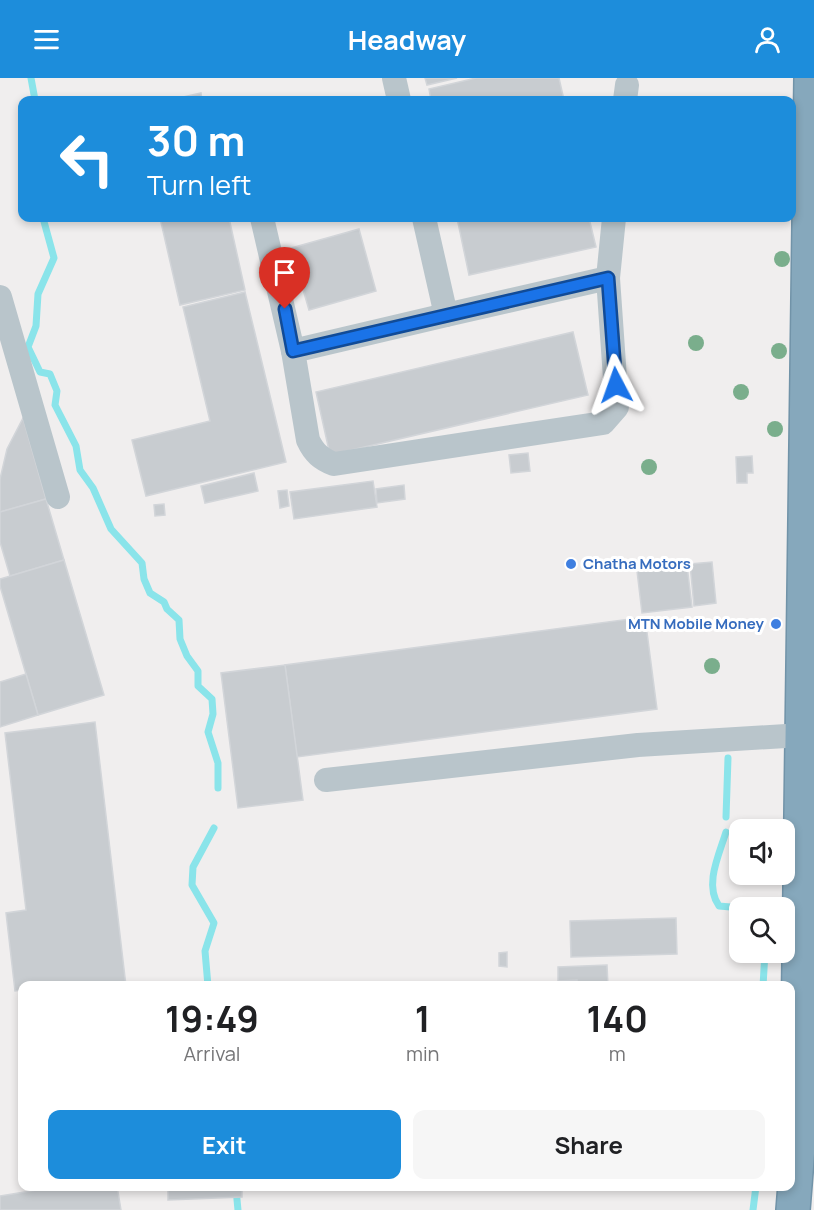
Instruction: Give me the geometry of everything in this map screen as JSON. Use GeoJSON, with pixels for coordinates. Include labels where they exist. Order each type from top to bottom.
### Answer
{"type":"FeatureCollection","features":[{"type":"Feature","properties":{"kind":"highway"},"geometry":{"type":"LineString","coordinates":[[795,1185],[806,1037],[807,969],[802,735],[811,78]]}},
{"type":"Feature","properties":{"kind":"highway"},"geometry":{"type":"LineString","coordinates":[[793,1210],[794,1191]]}},
{"type":"Feature","properties":{"kind":"lane"},"geometry":{"type":"LineString","coordinates":[[394,78],[398,96]]}},
{"type":"Feature","properties":{"kind":"lane"},"geometry":{"type":"LineString","coordinates":[[263,222],[293,351],[308,440],[313,451],[334,465],[603,423],[617,407],[608,278],[614,222]]}},
{"type":"Feature","properties":{"kind":"lane"},"geometry":{"type":"LineString","coordinates":[[425,222],[446,315]]}},
{"type":"Feature","properties":{"kind":"lane"},"geometry":{"type":"LineString","coordinates":[[293,351],[608,278]]}},
{"type":"Feature","properties":{"kind":"lane"},"geometry":{"type":"LineString","coordinates":[[0,297],[58,497]]}},
{"type":"Feature","properties":{"kind":"lane"},"geometry":{"type":"LineString","coordinates":[[326,780],[638,745],[802,735]]}},
{"type":"Feature","properties":{"kind":"building"},"geometry":{"type":"Polygon","coordinates":[[[425,78],[457,78],[427,85],[425,78]]]}},
{"type":"Feature","properties":{"kind":"building"},"geometry":{"type":"Polygon","coordinates":[[[476,78],[559,78],[563,96],[430,96],[429,89],[476,78]]]}},
{"type":"Feature","properties":{"kind":"building"},"geometry":{"type":"Polygon","coordinates":[[[161,222],[230,222],[245,290],[180,305],[161,222]]]}},
{"type":"Feature","properties":{"kind":"building"},"geometry":{"type":"Polygon","coordinates":[[[458,222],[590,222],[596,247],[469,275],[458,222]]]}},
{"type":"Feature","properties":{"kind":"building"},"geometry":{"type":"Polygon","coordinates":[[[359,229],[376,291],[309,310],[291,248],[359,229]]]}},
{"type":"Feature","properties":{"kind":"building"},"geometry":{"type":"Polygon","coordinates":[[[245,292],[286,462],[146,496],[132,440],[210,421],[183,307],[245,292]]]}},
{"type":"Feature","properties":{"kind":"building"},"geometry":{"type":"Polygon","coordinates":[[[573,332],[588,395],[330,455],[316,392],[573,332]]]}},
{"type":"Feature","properties":{"kind":"building"},"geometry":{"type":"Polygon","coordinates":[[[23,418],[46,499],[0,512],[0,479],[7,449],[23,418]]]}},
{"type":"Feature","properties":{"kind":"building"},"geometry":{"type":"Polygon","coordinates":[[[528,453],[530,471],[511,473],[509,455],[528,453]]]}},
{"type":"Feature","properties":{"kind":"building"},"geometry":{"type":"Polygon","coordinates":[[[752,456],[753,473],[747,473],[747,483],[737,483],[736,457],[752,456]]]}},
{"type":"Feature","properties":{"kind":"building"},"geometry":{"type":"Polygon","coordinates":[[[254,473],[258,491],[205,503],[201,486],[254,473]]]}},
{"type":"Feature","properties":{"kind":"building"},"geometry":{"type":"Polygon","coordinates":[[[373,481],[377,507],[294,519],[290,492],[373,481]]]}},
{"type":"Feature","properties":{"kind":"building"},"geometry":{"type":"Polygon","coordinates":[[[404,485],[405,499],[377,503],[376,489],[404,485]]]}},
{"type":"Feature","properties":{"kind":"building"},"geometry":{"type":"Polygon","coordinates":[[[287,490],[289,506],[280,508],[278,491],[287,490]]]}},
{"type":"Feature","properties":{"kind":"building"},"geometry":{"type":"Polygon","coordinates":[[[46,499],[64,560],[10,576],[0,542],[0,512],[46,499]]]}},
{"type":"Feature","properties":{"kind":"building"},"geometry":{"type":"Polygon","coordinates":[[[164,504],[165,515],[155,516],[154,505],[164,504]]]}},
{"type":"Feature","properties":{"kind":"building"},"geometry":{"type":"Polygon","coordinates":[[[64,560],[104,695],[38,715],[0,586],[0,579],[64,560]]]}},
{"type":"Feature","properties":{"kind":"building"},"geometry":{"type":"Polygon","coordinates":[[[712,562],[716,603],[694,606],[690,564],[712,562]]]}},
{"type":"Feature","properties":{"kind":"building"},"geometry":{"type":"Polygon","coordinates":[[[687,565],[692,607],[642,613],[637,571],[687,565]]]}},
{"type":"Feature","properties":{"kind":"building"},"geometry":{"type":"Polygon","coordinates":[[[645,617],[657,709],[297,757],[285,665],[645,617]]]}},
{"type":"Feature","properties":{"kind":"building"},"geometry":{"type":"Polygon","coordinates":[[[285,665],[303,800],[238,808],[221,673],[285,665]]]}},
{"type":"Feature","properties":{"kind":"building"},"geometry":{"type":"Polygon","coordinates":[[[26,674],[38,715],[0,727],[0,682],[26,674]]]}},
{"type":"Feature","properties":{"kind":"building"},"geometry":{"type":"Polygon","coordinates":[[[95,722],[125,981],[18,981],[18,991],[15,991],[6,913],[26,910],[5,733],[95,722]]]}},
{"type":"Feature","properties":{"kind":"building"},"geometry":{"type":"Polygon","coordinates":[[[676,918],[677,954],[571,957],[570,921],[676,918]]]}},
{"type":"Feature","properties":{"kind":"building"},"geometry":{"type":"Polygon","coordinates":[[[507,952],[507,967],[499,966],[499,953],[507,952]]]}},
{"type":"Feature","properties":{"kind":"building"},"geometry":{"type":"Polygon","coordinates":[[[607,965],[608,981],[558,981],[558,967],[607,965]]]}},
{"type":"Feature","properties":{"kind":"building"},"geometry":{"type":"Polygon","coordinates":[[[30,1191],[118,1191],[121,1210],[0,1210],[0,1196],[30,1191]]]}},
{"type":"Feature","properties":{"kind":"building"},"geometry":{"type":"Polygon","coordinates":[[[168,1191],[242,1191],[242,1197],[168,1200],[168,1191]]]}},
{"type":"Feature","properties":{"kind":"waterway"},"geometry":{"type":"LineString","coordinates":[[31,78],[34,96]]}},
{"type":"Feature","properties":{"kind":"waterway"},"geometry":{"type":"LineString","coordinates":[[44,222],[54,258],[38,294],[36,326],[28,347],[40,372],[50,374],[57,391],[55,405],[76,446],[80,470],[93,488],[111,529],[142,563],[144,579],[150,593],[164,602],[167,609],[179,620],[180,639],[187,656],[198,671],[198,686],[212,699],[213,714],[208,732],[218,763],[218,788]]}},
{"type":"Feature","properties":{"kind":"waterway"},"geometry":{"type":"LineString","coordinates":[[726,817],[728,758]]}},
{"type":"Feature","properties":{"kind":"waterway"},"geometry":{"type":"LineString","coordinates":[[208,981],[205,951],[214,923],[192,885],[193,867],[214,828]]}},
{"type":"Feature","properties":{"kind":"waterway"},"geometry":{"type":"LineString","coordinates":[[726,832],[714,870],[713,889],[719,906],[729,907]]}},
{"type":"Feature","properties":{"kind":"waterway"},"geometry":{"type":"LineString","coordinates":[[763,981],[764,963]]}},
{"type":"Feature","properties":{"kind":"waterway"},"geometry":{"type":"LineString","coordinates":[[236,1191],[238,1210]]}},
{"type":"Feature","properties":{"kind":"waterway"},"geometry":{"type":"LineString","coordinates":[[753,1210],[755,1191]]}},
{"type":"Feature","properties":{"kind":"place","name":"Chatha Motors"},"geometry":{"type":"Point","coordinates":[571,564]}},
{"type":"Feature","properties":{"kind":"place","name":"MTN Mobile Money"},"geometry":{"type":"Point","coordinates":[776,624]}},
{"type":"Feature","properties":{"kind":"route"},"geometry":{"type":"LineString","coordinates":[[285,309],[293,351],[608,278],[616,385]]}}]}
